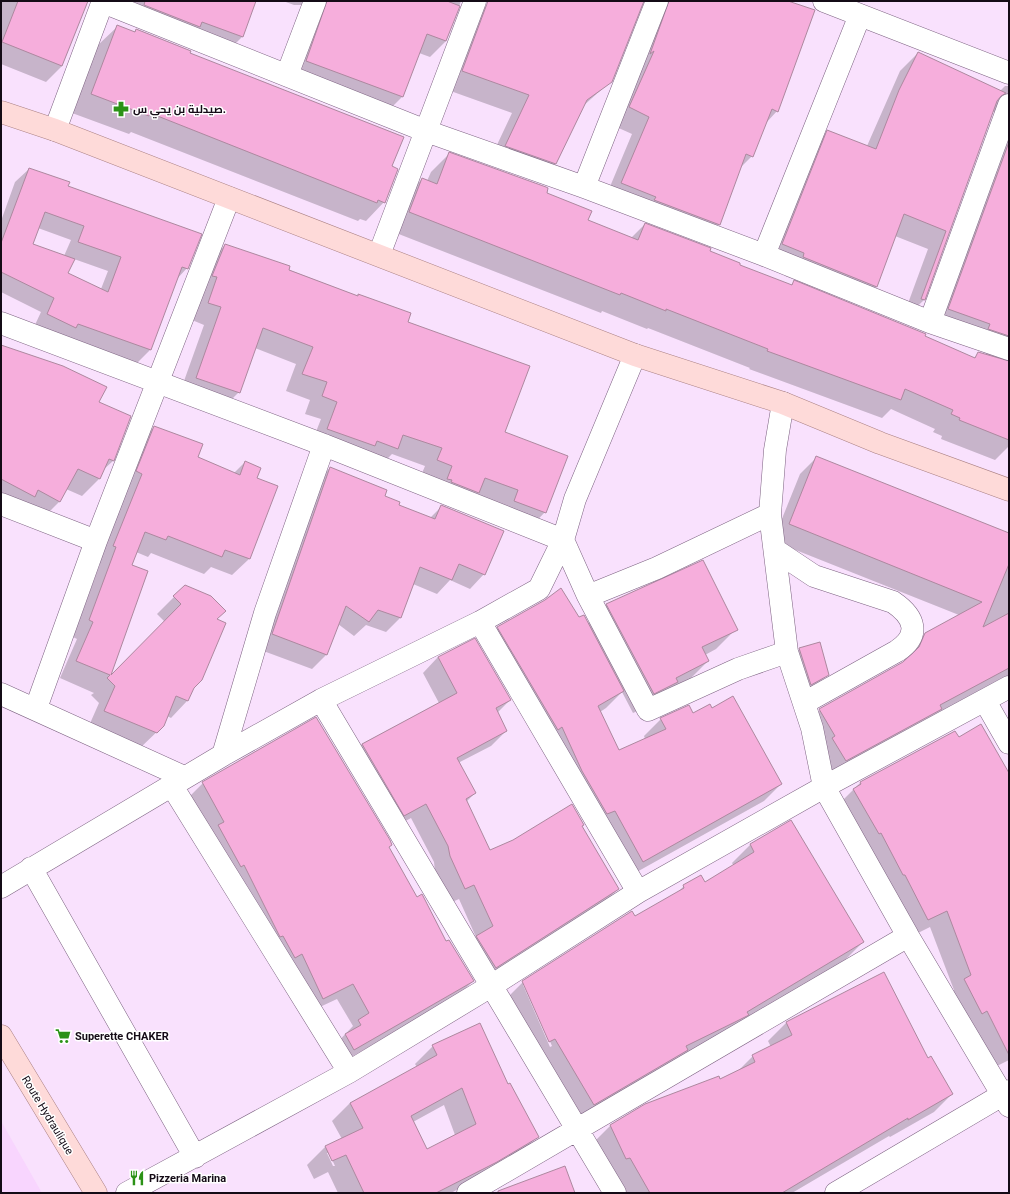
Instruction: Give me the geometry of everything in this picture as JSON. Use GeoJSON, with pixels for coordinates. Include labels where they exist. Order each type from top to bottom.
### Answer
{"type":"FeatureCollection","features":[{"type":"Feature","properties":{"kind":"main road"},"geometry":{"type":"LineString","coordinates":[[1,112],[55,130],[636,355],[783,403],[880,443],[1009,490]]}},
{"type":"Feature","properties":{"kind":"main road","name":"Route Hydraulique"},"geometry":{"type":"LineString","coordinates":[[1,1036],[96,1193]]}},
{"type":"Feature","properties":{"kind":"street"},"geometry":{"type":"LineString","coordinates":[[55,130],[103,1],[426,131],[584,187],[764,255],[930,322],[1009,349]]}},
{"type":"Feature","properties":{"kind":"street"},"geometry":{"type":"LineString","coordinates":[[288,75],[315,1]]}},
{"type":"Feature","properties":{"kind":"street"},"geometry":{"type":"LineString","coordinates":[[379,255],[475,1]]}},
{"type":"Feature","properties":{"kind":"street"},"geometry":{"type":"LineString","coordinates":[[584,187],[657,1]]}},
{"type":"Feature","properties":{"kind":"street"},"geometry":{"type":"LineString","coordinates":[[824,1],[1009,73]]}},
{"type":"Feature","properties":{"kind":"street"},"geometry":{"type":"LineString","coordinates":[[764,255],[860,15]]}},
{"type":"Feature","properties":{"kind":"street"},"geometry":{"type":"LineString","coordinates":[[930,322],[1009,105]]}},
{"type":"Feature","properties":{"kind":"street"},"geometry":{"type":"LineString","coordinates":[[36,708],[96,541],[228,198]]}},
{"type":"Feature","properties":{"kind":"street"},"geometry":{"type":"LineString","coordinates":[[1,323],[324,445],[564,540],[588,596],[648,710],[738,669],[787,652]]}},
{"type":"Feature","properties":{"kind":"street"},"geometry":{"type":"LineString","coordinates":[[1,887],[223,755],[321,700],[480,622],[539,589],[564,540],[575,499],[636,355]]}},
{"type":"Feature","properties":{"kind":"street"},"geometry":{"type":"LineString","coordinates":[[783,403],[775,450],[770,514],[787,652],[812,728],[824,787],[908,936],[1007,1098],[836,1193]]}},
{"type":"Feature","properties":{"kind":"street"},"geometry":{"type":"LineString","coordinates":[[223,755],[265,613],[324,445]]}},
{"type":"Feature","properties":{"kind":"street"},"geometry":{"type":"LineString","coordinates":[[1,504],[96,541]]}},
{"type":"Feature","properties":{"kind":"street"},"geometry":{"type":"LineString","coordinates":[[588,596],[657,568],[770,514]]}},
{"type":"Feature","properties":{"kind":"street"},"geometry":{"type":"LineString","coordinates":[[775,550],[814,576],[893,602],[904,610],[910,617],[913,628],[912,636],[907,644],[897,651],[804,703]]}},
{"type":"Feature","properties":{"kind":"street"},"geometry":{"type":"LineString","coordinates":[[480,622],[638,892]]}},
{"type":"Feature","properties":{"kind":"street"},"geometry":{"type":"LineString","coordinates":[[127,1193],[349,1072],[492,986],[638,892],[824,787],[1009,687]]}},
{"type":"Feature","properties":{"kind":"street"},"geometry":{"type":"LineString","coordinates":[[1,694],[36,708],[178,782],[349,1072]]}},
{"type":"Feature","properties":{"kind":"street"},"geometry":{"type":"LineString","coordinates":[[321,700],[615,1193]]}},
{"type":"Feature","properties":{"kind":"street"},"geometry":{"type":"LineString","coordinates":[[985,701],[1009,743]]}},
{"type":"Feature","properties":{"kind":"street"},"geometry":{"type":"LineString","coordinates":[[31,868],[195,1157]]}},
{"type":"Feature","properties":{"kind":"street"},"geometry":{"type":"LineString","coordinates":[[468,1193],[908,936]]}},
{"type":"Feature","properties":{"kind":"shaded area"},"geometry":{"type":"Polygon","coordinates":[[[1,1121],[42,1193],[1,1193],[1,1121]]]}},
{"type":"Feature","properties":{"kind":"building"},"geometry":{"type":"Polygon","coordinates":[[[18,1],[88,1],[62,66],[2,42],[18,1]]]}},
{"type":"Feature","properties":{"kind":"building"},"geometry":{"type":"Polygon","coordinates":[[[145,1],[256,1],[243,37],[202,22],[200,27],[144,5],[145,1]]]}},
{"type":"Feature","properties":{"kind":"building"},"geometry":{"type":"Polygon","coordinates":[[[327,1],[447,1],[460,6],[446,41],[427,34],[403,97],[306,61],[327,1]]]}},
{"type":"Feature","properties":{"kind":"building"},"geometry":{"type":"Polygon","coordinates":[[[488,1],[644,1],[612,82],[587,100],[556,164],[505,146],[529,95],[462,71],[488,1]]]}},
{"type":"Feature","properties":{"kind":"building"},"geometry":{"type":"Polygon","coordinates":[[[669,1],[788,1],[815,10],[778,112],[772,109],[753,157],[746,154],[720,225],[654,200],[656,197],[621,183],[649,117],[629,107],[654,51],[650,54],[669,1]]]}},
{"type":"Feature","properties":{"kind":"building"},"geometry":{"type":"Polygon","coordinates":[[[117,25],[135,32],[136,29],[191,51],[190,53],[404,137],[392,166],[398,169],[385,203],[378,200],[377,203],[150,113],[149,116],[91,94],[117,25]]]}},
{"type":"Feature","properties":{"kind":"building"},"geometry":{"type":"Polygon","coordinates":[[[918,52],[1006,93],[997,101],[925,300],[921,299],[946,231],[904,214],[877,287],[803,257],[804,253],[782,244],[827,130],[876,149],[899,90],[918,52]]]}},
{"type":"Feature","properties":{"kind":"building"},"geometry":{"type":"Polygon","coordinates":[[[1009,142],[1009,336],[988,329],[990,324],[948,309],[1009,142]]]}},
{"type":"Feature","properties":{"kind":"building"},"geometry":{"type":"Polygon","coordinates":[[[449,152],[546,187],[548,188],[547,193],[592,211],[588,220],[638,240],[645,223],[711,248],[710,251],[740,263],[740,265],[792,285],[794,280],[926,334],[925,336],[975,358],[978,352],[1009,361],[1009,440],[959,420],[960,418],[951,414],[953,410],[905,389],[901,400],[767,351],[768,349],[666,309],[666,311],[621,293],[620,295],[409,212],[422,178],[437,184],[449,152]]]}},
{"type":"Feature","properties":{"kind":"building"},"geometry":{"type":"Polygon","coordinates":[[[29,168],[70,182],[68,186],[202,234],[188,269],[182,267],[151,350],[78,324],[76,328],[47,314],[54,298],[1,272],[1,243],[29,168]],[[45,212],[33,244],[75,259],[68,273],[108,292],[121,257],[78,242],[84,226],[45,212]]]}},
{"type":"Feature","properties":{"kind":"building"},"geometry":{"type":"Polygon","coordinates":[[[225,244],[290,266],[289,270],[358,296],[358,294],[411,313],[408,322],[530,366],[505,432],[568,456],[546,513],[514,501],[518,490],[485,478],[479,493],[451,482],[452,480],[447,479],[452,466],[437,460],[442,448],[403,435],[398,449],[377,441],[375,446],[327,429],[337,402],[322,396],[327,382],[302,374],[313,347],[263,328],[240,393],[196,378],[221,307],[208,303],[217,277],[212,276],[225,244]]]}},
{"type":"Feature","properties":{"kind":"building"},"geometry":{"type":"Polygon","coordinates":[[[1,345],[63,366],[107,387],[99,402],[131,416],[114,461],[109,459],[100,479],[78,469],[60,502],[38,490],[35,497],[1,479],[1,345]]]}},
{"type":"Feature","properties":{"kind":"building"},"geometry":{"type":"Polygon","coordinates":[[[154,426],[203,444],[198,457],[240,475],[245,461],[261,468],[257,478],[278,486],[250,559],[225,550],[222,557],[168,536],[166,540],[145,532],[132,565],[148,571],[111,675],[181,604],[173,596],[185,585],[211,596],[226,611],[217,619],[226,623],[202,680],[194,688],[188,701],[176,696],[164,726],[157,733],[104,711],[115,686],[107,678],[110,675],[76,661],[93,622],[89,620],[116,547],[113,546],[142,474],[136,471],[154,426]]]}},
{"type":"Feature","properties":{"kind":"building"},"geometry":{"type":"Polygon","coordinates":[[[816,456],[1009,533],[1009,564],[983,627],[1009,613],[1009,668],[940,705],[942,709],[846,761],[832,738],[835,736],[819,709],[903,662],[919,647],[925,633],[982,602],[789,524],[816,456]]]}},
{"type":"Feature","properties":{"kind":"building"},"geometry":{"type":"Polygon","coordinates":[[[330,467],[387,490],[385,496],[400,502],[399,505],[435,519],[441,505],[504,531],[485,575],[459,564],[452,580],[420,567],[401,618],[378,610],[369,622],[346,606],[327,655],[272,634],[330,467]]]}},
{"type":"Feature","properties":{"kind":"building"},"geometry":{"type":"Polygon","coordinates":[[[703,560],[738,630],[702,647],[709,661],[676,678],[678,682],[654,694],[606,604],[703,560]]]}},
{"type":"Feature","properties":{"kind":"building"},"geometry":{"type":"Polygon","coordinates":[[[561,588],[579,617],[584,615],[624,691],[598,706],[619,750],[666,729],[660,718],[689,705],[693,713],[710,704],[712,708],[733,696],[782,784],[643,862],[615,811],[607,814],[582,771],[562,727],[558,730],[497,627],[545,600],[561,588]]]}},
{"type":"Feature","properties":{"kind":"building"},"geometry":{"type":"Polygon","coordinates":[[[475,638],[511,700],[496,708],[507,731],[457,758],[476,793],[466,799],[490,850],[513,840],[572,804],[584,825],[582,826],[619,889],[496,968],[476,936],[493,926],[474,885],[465,889],[450,856],[448,846],[426,804],[404,816],[362,744],[457,693],[438,657],[475,638]]]}},
{"type":"Feature","properties":{"kind":"building"},"geometry":{"type":"Polygon","coordinates":[[[820,642],[829,675],[811,685],[799,648],[820,642]]]}},
{"type":"Feature","properties":{"kind":"building"},"geometry":{"type":"Polygon","coordinates":[[[316,717],[390,840],[392,845],[389,847],[417,897],[422,894],[446,941],[449,940],[474,981],[354,1050],[345,1034],[361,1025],[358,1020],[369,1013],[353,984],[323,999],[302,954],[295,958],[283,936],[280,937],[244,865],[241,867],[218,825],[224,822],[202,782],[316,717]]]}},
{"type":"Feature","properties":{"kind":"building"},"geometry":{"type":"Polygon","coordinates":[[[981,724],[1009,773],[1009,1055],[987,1011],[982,1014],[964,979],[971,975],[947,911],[928,920],[881,833],[879,834],[853,789],[861,784],[860,782],[955,731],[959,737],[981,724]]]}},
{"type":"Feature","properties":{"kind":"building"},"geometry":{"type":"Polygon","coordinates":[[[791,820],[864,942],[747,1012],[749,1015],[686,1046],[688,1050],[594,1105],[555,1039],[549,1042],[522,981],[632,911],[635,916],[684,888],[683,885],[701,875],[705,882],[754,852],[750,844],[791,820]]]}},
{"type":"Feature","properties":{"kind":"building"},"geometry":{"type":"Polygon","coordinates":[[[884,972],[928,1058],[931,1056],[953,1094],[908,1120],[908,1118],[782,1193],[650,1193],[630,1158],[626,1159],[610,1125],[645,1104],[719,1076],[720,1079],[755,1062],[752,1055],[792,1035],[786,1022],[884,972]]]}},
{"type":"Feature","properties":{"kind":"building"},"geometry":{"type":"Polygon","coordinates":[[[480,1023],[508,1084],[510,1083],[539,1137],[497,1162],[436,1193],[364,1193],[346,1155],[332,1161],[325,1146],[363,1128],[350,1103],[437,1055],[432,1045],[480,1023]],[[462,1088],[411,1116],[427,1149],[476,1124],[462,1088]]]}},
{"type":"Feature","properties":{"kind":"building"},"geometry":{"type":"Polygon","coordinates":[[[565,1166],[575,1193],[498,1193],[498,1191],[565,1166]]]}},
{"type":"Feature","properties":{"kind":"place","name":"صيدلية بن يحي س."},"geometry":{"type":"Point","coordinates":[121,109]}},
{"type":"Feature","properties":{"kind":"place","name":"Superette CHAKER"},"geometry":{"type":"Point","coordinates":[63,1036]}},
{"type":"Feature","properties":{"kind":"place","name":"Pizzeria Marina"},"geometry":{"type":"Point","coordinates":[137,1178]}}]}
